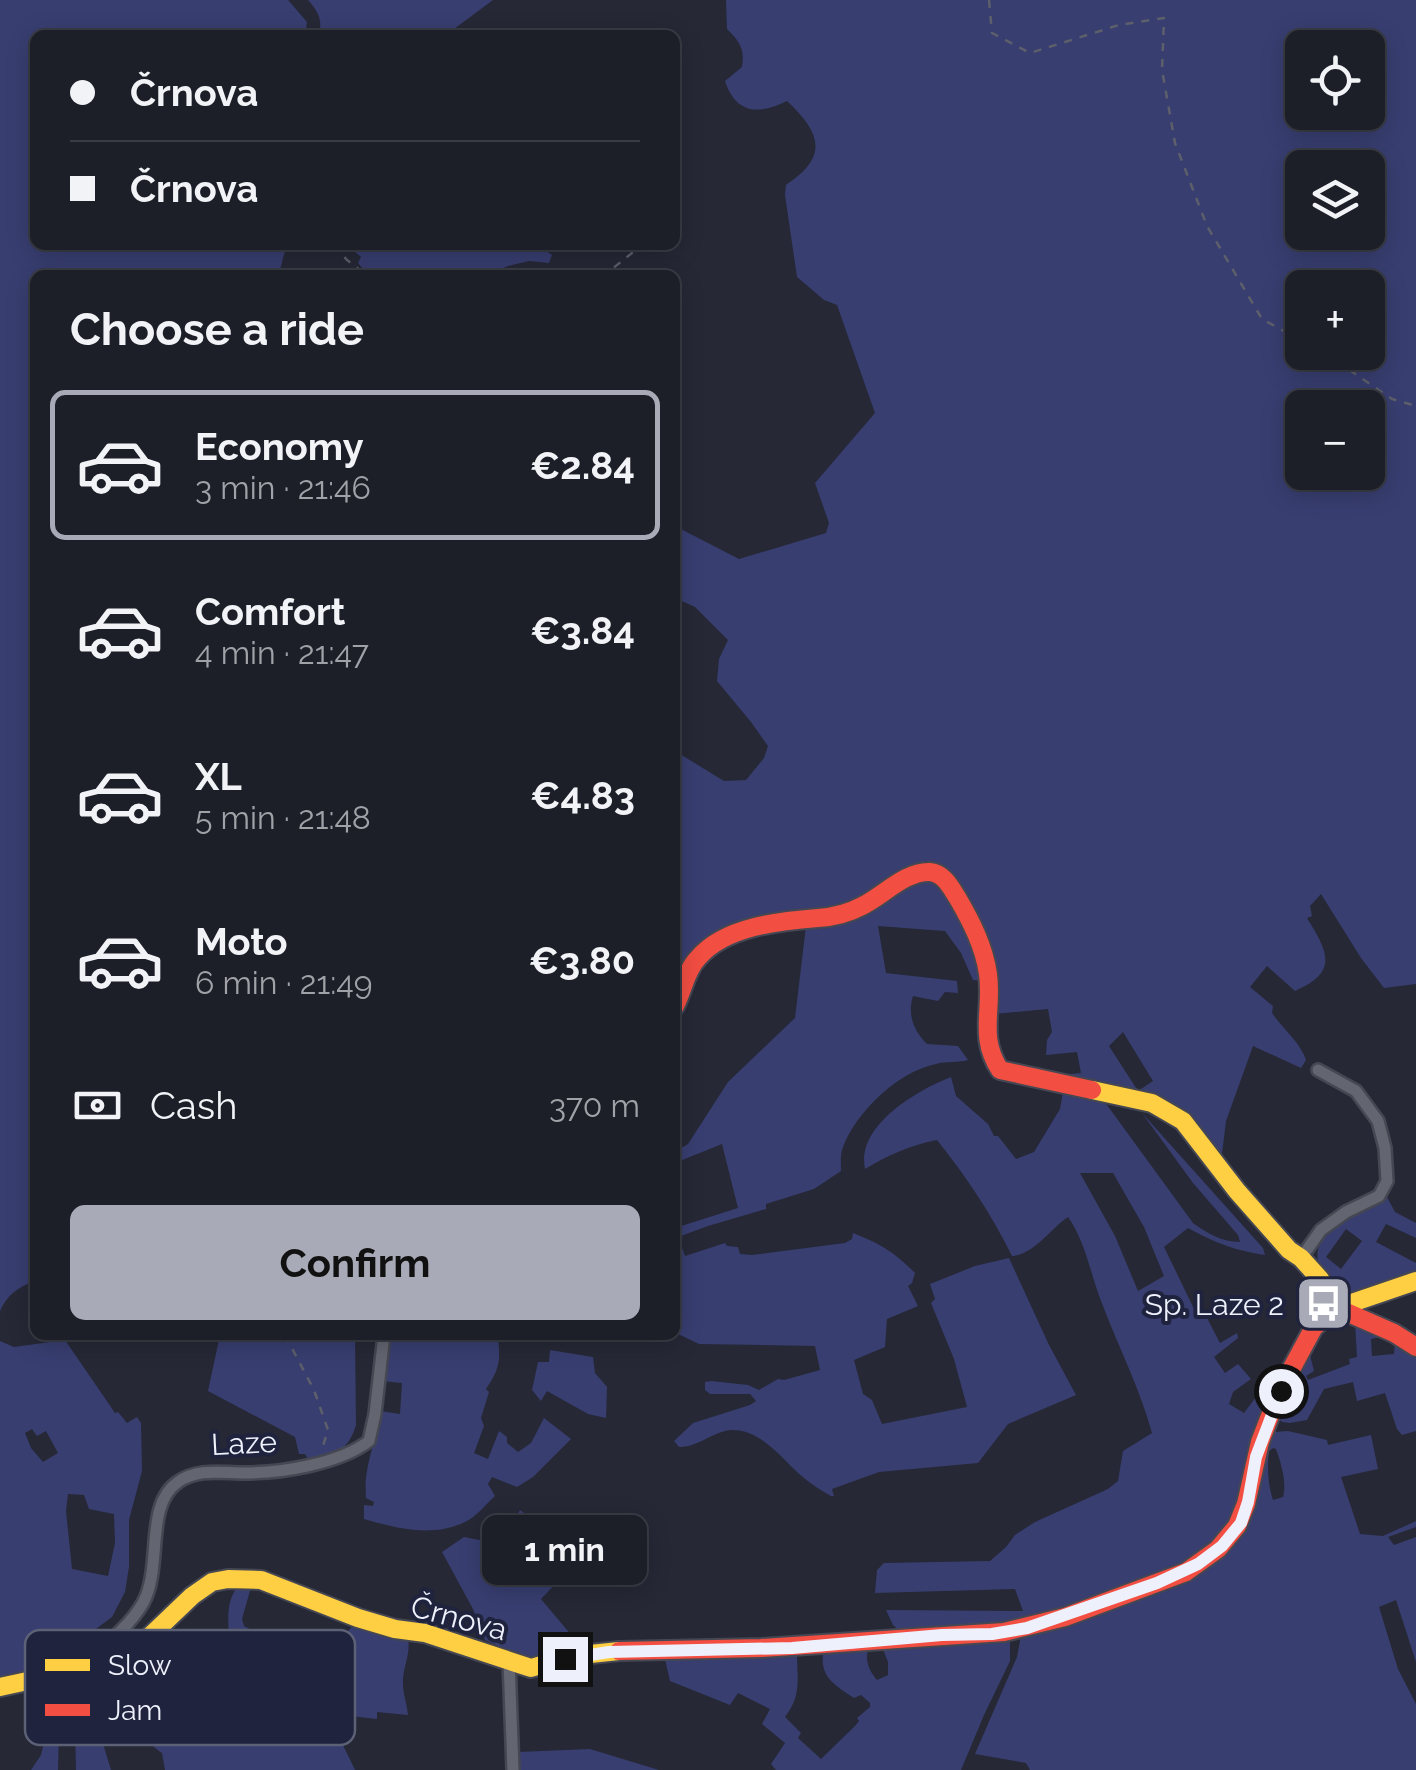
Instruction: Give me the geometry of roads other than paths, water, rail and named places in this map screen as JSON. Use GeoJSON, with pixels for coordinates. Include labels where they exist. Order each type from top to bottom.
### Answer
{"type":"FeatureCollection","features":[{"type":"Feature","properties":{"kind":"street"},"geometry":{"type":"LineString","coordinates":[[680,995],[698,956],[730,934],[780,920],[846,913],[866,905],[910,876],[926,872],[944,878],[978,938],[989,976],[985,1040],[1000,1070],[1152,1102],[1183,1121],[1237,1191],[1320,1279],[1337,1308],[1416,1347]]}},
{"type":"Feature","properties":{"kind":"street"},"geometry":{"type":"LineString","coordinates":[[1301,1258],[1321,1230],[1378,1196],[1386,1181],[1385,1148],[1378,1120],[1356,1091],[1318,1070]]}},
{"type":"Feature","properties":{"kind":"street"},"geometry":{"type":"LineString","coordinates":[[1337,1308],[1416,1281]]}},
{"type":"Feature","properties":{"kind":"street","name":"Črnova"},"geometry":{"type":"LineString","coordinates":[[157,1630],[192,1596],[212,1582],[228,1579],[261,1580],[358,1618],[425,1634],[531,1668],[544,1662],[609,1652],[792,1648],[992,1634],[1027,1628],[1157,1583],[1198,1564],[1222,1546],[1241,1523],[1256,1457],[1294,1361],[1316,1324],[1337,1308]]}},
{"type":"Feature","properties":{"kind":"street","name":"Laze"},"geometry":{"type":"LineString","coordinates":[[121,1630],[145,1600],[155,1564],[163,1495],[191,1473],[300,1468],[344,1455],[369,1440],[376,1414],[383,1340]]}},
{"type":"Feature","properties":{"kind":"street"},"geometry":{"type":"LineString","coordinates":[[510,1660],[513,1770]]}},
{"type":"Feature","properties":{"kind":"street","name":"Črnova"},"geometry":{"type":"LineString","coordinates":[[0,1686],[25,1681]]}},
{"type":"Feature","properties":{"kind":"place","name":"Sp. Laze 2"},"geometry":{"type":"Point","coordinates":[1323,1304]}}]}
